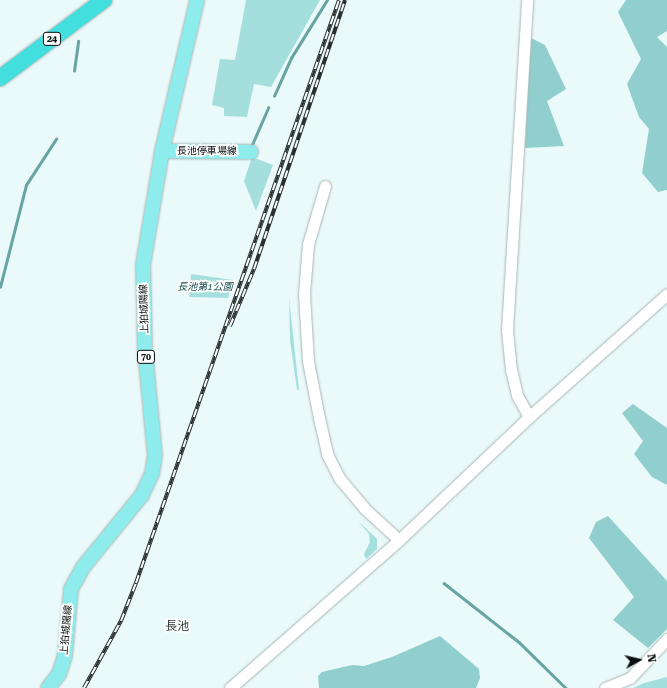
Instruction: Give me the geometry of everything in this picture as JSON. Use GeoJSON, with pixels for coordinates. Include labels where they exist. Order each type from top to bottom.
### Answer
{"type":"FeatureCollection","features":[{"type":"Feature","properties":{"kind":"highway","name":"24"},"geometry":{"type":"LineString","coordinates":[[0,78],[104,0]]}},
{"type":"Feature","properties":{"kind":"main road","name":"上狛城陽線"},"geometry":{"type":"LineString","coordinates":[[48,688],[59,674],[66,656],[71,589],[84,566],[142,495],[152,474],[155,456],[145,350],[143,265],[162,151],[197,0]]}},
{"type":"Feature","properties":{"kind":"main road","name":"長池停車場線"},"geometry":{"type":"LineString","coordinates":[[162,151],[251,152]]}},
{"type":"Feature","properties":{"kind":"street"},"geometry":{"type":"LineString","coordinates":[[527,0],[507,330],[510,370],[517,395],[529,417]]}},
{"type":"Feature","properties":{"kind":"street"},"geometry":{"type":"LineString","coordinates":[[325,186],[308,244],[304,294],[308,361],[319,418],[327,454],[340,479],[364,508],[399,540]]}},
{"type":"Feature","properties":{"kind":"street"},"geometry":{"type":"LineString","coordinates":[[230,688],[399,540],[529,417],[667,294]]}},
{"type":"Feature","properties":{"kind":"street"},"geometry":{"type":"LineString","coordinates":[[605,688],[630,678],[667,639]]}},
{"type":"Feature","properties":{"kind":"green space"},"geometry":{"type":"Polygon","coordinates":[[[246,0],[320,0],[271,87],[254,84],[247,117],[224,116],[224,108],[212,105],[220,59],[235,60],[246,0]]]}},
{"type":"Feature","properties":{"kind":"green space"},"geometry":{"type":"Polygon","coordinates":[[[252,157],[273,165],[256,211],[244,181],[252,157]]]}},
{"type":"Feature","properties":{"kind":"green space","name":"長池第1公園"},"geometry":{"type":"Polygon","coordinates":[[[191,274],[233,280],[228,298],[189,297],[191,274]]]}},
{"type":"Feature","properties":{"kind":"green space"},"geometry":{"type":"Polygon","coordinates":[[[289,298],[299,390],[297,390],[290,340],[289,298]]]}},
{"type":"Feature","properties":{"kind":"green space"},"geometry":{"type":"Polygon","coordinates":[[[358,521],[377,539],[377,549],[366,559],[364,554],[370,542],[369,534],[358,521]]]}},
{"type":"Feature","properties":{"kind":"green space"},"geometry":{"type":"Polygon","coordinates":[[[667,677],[667,688],[633,688],[644,683],[667,677]]]}},
{"type":"Feature","properties":{"kind":"shaded area"},"geometry":{"type":"Polygon","coordinates":[[[626,0],[667,0],[667,31],[657,37],[667,47],[667,190],[658,192],[642,173],[649,129],[639,117],[627,84],[641,59],[618,12],[626,0]]]}},
{"type":"Feature","properties":{"kind":"shaded area"},"geometry":{"type":"Polygon","coordinates":[[[531,38],[545,45],[566,89],[547,101],[564,146],[525,148],[531,38]]]}},
{"type":"Feature","properties":{"kind":"shaded area"},"geometry":{"type":"Polygon","coordinates":[[[633,404],[667,428],[667,485],[652,477],[634,454],[643,441],[622,413],[633,404]]]}},
{"type":"Feature","properties":{"kind":"shaded area"},"geometry":{"type":"Polygon","coordinates":[[[608,516],[667,581],[667,629],[648,648],[613,620],[634,597],[589,538],[596,522],[608,516]]]}},
{"type":"Feature","properties":{"kind":"shaded area"},"geometry":{"type":"Polygon","coordinates":[[[440,636],[479,669],[480,678],[476,688],[319,688],[318,676],[322,672],[352,665],[364,666],[392,657],[440,636]]]}},
{"type":"Feature","properties":{"kind":"waterway"},"geometry":{"type":"LineString","coordinates":[[274,96],[291,58],[327,0]]}},
{"type":"Feature","properties":{"kind":"waterway"},"geometry":{"type":"LineString","coordinates":[[74,71],[78,41]]}},
{"type":"Feature","properties":{"kind":"waterway"},"geometry":{"type":"LineString","coordinates":[[251,147],[268,108]]}},
{"type":"Feature","properties":{"kind":"waterway"},"geometry":{"type":"LineString","coordinates":[[0,287],[26,185],[56,139]]}},
{"type":"Feature","properties":{"kind":"waterway"},"geometry":{"type":"LineString","coordinates":[[444,583],[519,642],[566,688]]}},
{"type":"Feature","properties":{"kind":"railway"},"geometry":{"type":"LineString","coordinates":[[84,688],[121,621],[136,583],[339,0]]}},
{"type":"Feature","properties":{"kind":"railway"},"geometry":{"type":"LineString","coordinates":[[230,326],[254,269],[345,0]]}},
{"type":"Feature","properties":{"kind":"district","name":"長池"},"geometry":{"type":"Point","coordinates":[177,627]}}]}
